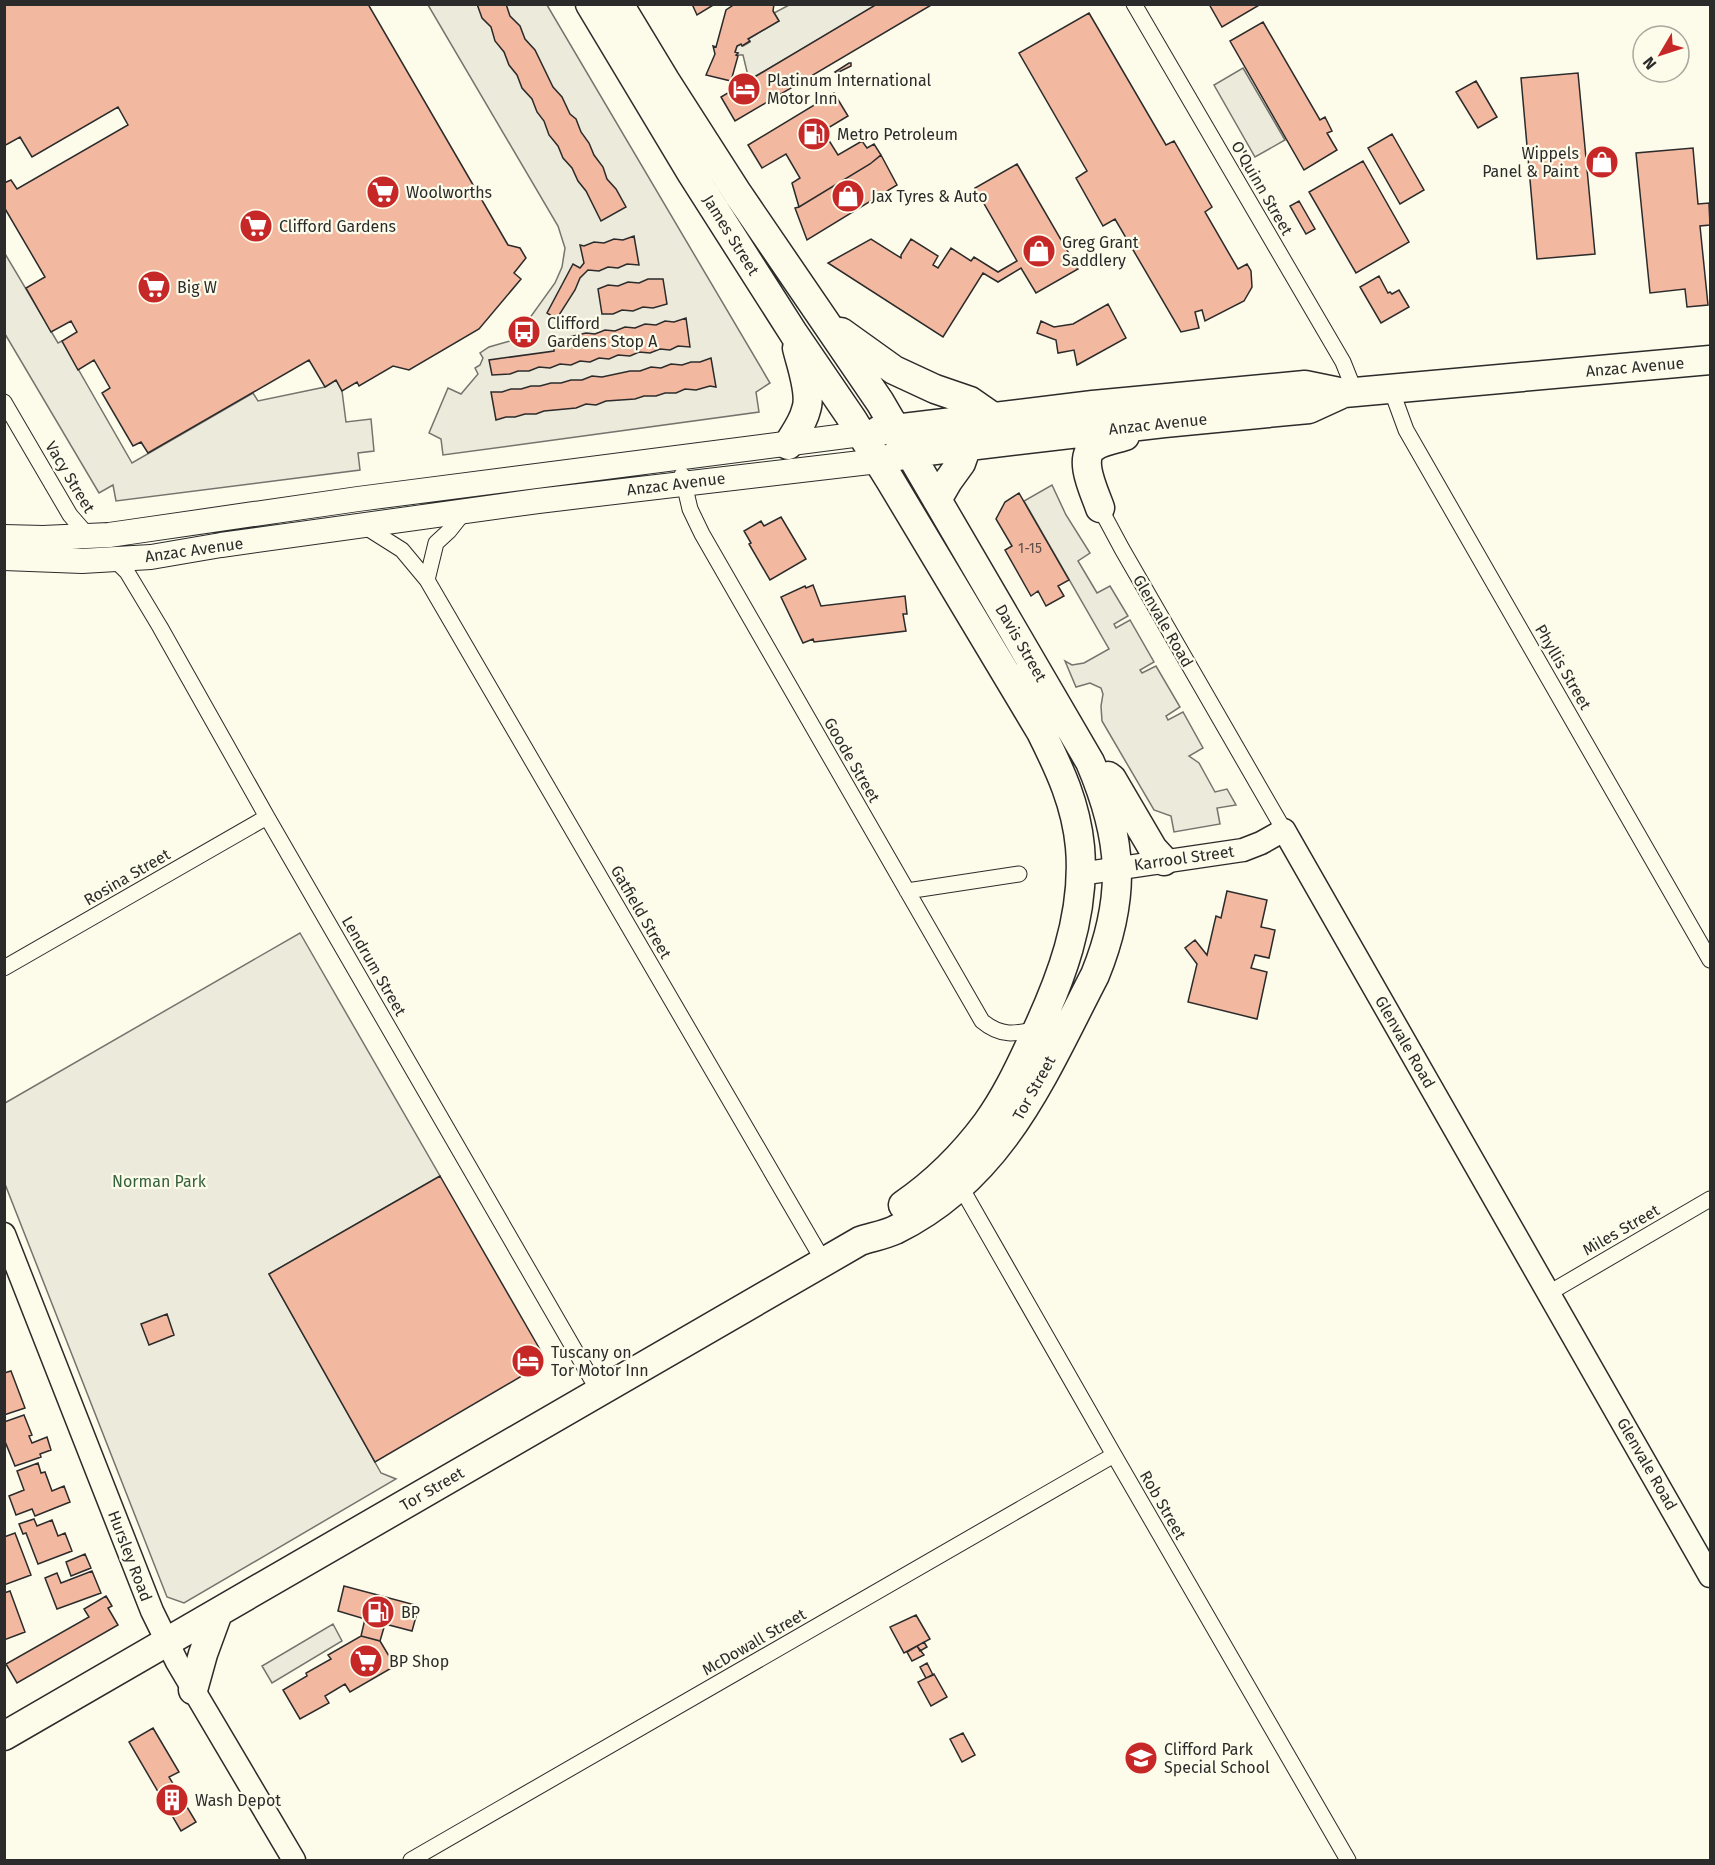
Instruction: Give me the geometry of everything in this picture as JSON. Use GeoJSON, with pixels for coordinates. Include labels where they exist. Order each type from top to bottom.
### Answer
{"type":"FeatureCollection","features":[{"type":"Feature","properties":{"kind":"highway","name":"James Street"},"geometry":{"type":"LineString","coordinates":[[590,4],[692,174],[878,461]]}},
{"type":"Feature","properties":{"kind":"highway","name":"James Street"},"geometry":{"type":"LineString","coordinates":[[619,4],[738,194],[880,402],[895,429]]}},
{"type":"Feature","properties":{"kind":"highway"},"geometry":{"type":"LineString","coordinates":[[825,320],[894,370],[934,389],[970,401],[993,417]]}},
{"type":"Feature","properties":{"kind":"highway"},"geometry":{"type":"LineString","coordinates":[[788,445],[808,403],[794,334]]}},
{"type":"Feature","properties":{"kind":"highway","name":"Anzac Avenue"},"geometry":{"type":"LineString","coordinates":[[861,434],[1093,405],[1305,385],[1350,392],[1710,360]]}},
{"type":"Feature","properties":{"kind":"highway","name":"Anzac Avenue"},"geometry":{"type":"LineString","coordinates":[[878,461],[967,446],[1309,409],[1350,392]]}},
{"type":"Feature","properties":{"kind":"highway"},"geometry":{"type":"LineString","coordinates":[[1100,508],[1087,471],[1087,457],[1093,447],[1164,423]]}},
{"type":"Feature","properties":{"kind":"highway","name":"Davis Street"},"geometry":{"type":"LineString","coordinates":[[895,429],[1090,762],[1111,819],[1115,836],[1117,868]]}},
{"type":"Feature","properties":{"kind":"highway"},"geometry":{"type":"LineString","coordinates":[[937,500],[962,463],[967,446]]}},
{"type":"Feature","properties":{"kind":"highway","name":"Davis Street"},"geometry":{"type":"LineString","coordinates":[[878,461],[1041,732],[1061,772],[1076,822],[1080,848],[1080,874]]}},
{"type":"Feature","properties":{"kind":"highway"},"geometry":{"type":"LineString","coordinates":[[1090,762],[1112,779],[1150,844],[1164,861]]}},
{"type":"Feature","properties":{"kind":"highway","name":"Tor Street"},"geometry":{"type":"LineString","coordinates":[[4,1736],[860,1241],[885,1218],[927,1187],[955,1176],[1000,1143],[1028,1103],[1095,975],[1110,932],[1117,898],[1117,868]]}},
{"type":"Feature","properties":{"kind":"highway","name":"Tor Street"},"geometry":{"type":"LineString","coordinates":[[955,1176],[967,1148],[1004,1098],[1051,1000],[1071,935],[1078,902],[1080,874]]}},
{"type":"Feature","properties":{"kind":"highway"},"geometry":{"type":"LineString","coordinates":[[194,1690],[205,1648],[218,1613]]}},
{"type":"Feature","properties":{"kind":"main road","name":"Anzac Avenue"},"geometry":{"type":"LineString","coordinates":[[4,537],[90,537],[358,499],[861,434]]}},
{"type":"Feature","properties":{"kind":"main road","name":"Anzac Avenue"},"geometry":{"type":"LineString","coordinates":[[4,558],[48,561],[151,557],[221,545],[464,512],[684,483],[878,461]]}},
{"type":"Feature","properties":{"kind":"street","name":"O'Quinn Street"},"geometry":{"type":"LineString","coordinates":[[1134,4],[1342,362],[1350,392]]}},
{"type":"Feature","properties":{"kind":"street","name":"Phyllis Street"},"geometry":{"type":"LineString","coordinates":[[1391,389],[1406,430],[1710,960]]}},
{"type":"Feature","properties":{"kind":"street","name":"Vacy Street"},"geometry":{"type":"LineString","coordinates":[[4,402],[70,515],[116,560]]}},
{"type":"Feature","properties":{"kind":"street","name":"Goode Street"},"geometry":{"type":"LineString","coordinates":[[679,457],[690,509],[702,534],[982,1021],[990,1028],[1007,1034],[1038,1029]]}},
{"type":"Feature","properties":{"kind":"street","name":"Glenvale Road"},"geometry":{"type":"LineString","coordinates":[[1100,508],[1710,1575]]}},
{"type":"Feature","properties":{"kind":"street"},"geometry":{"type":"LineString","coordinates":[[427,580],[436,543],[464,512]]}},
{"type":"Feature","properties":{"kind":"street","name":"Gatfield Street"},"geometry":{"type":"LineString","coordinates":[[364,526],[402,550],[427,580],[824,1262]]}},
{"type":"Feature","properties":{"kind":"street","name":"Lendrum Street"},"geometry":{"type":"LineString","coordinates":[[116,560],[127,572],[160,627],[599,1392]]}},
{"type":"Feature","properties":{"kind":"street","name":"Rosina Street"},"geometry":{"type":"LineString","coordinates":[[4,968],[267,817]]}},
{"type":"Feature","properties":{"kind":"street","name":"Karrool Street"},"geometry":{"type":"LineString","coordinates":[[1080,874],[1243,850],[1262,843],[1284,830]]}},
{"type":"Feature","properties":{"kind":"street"},"geometry":{"type":"LineString","coordinates":[[907,891],[1019,874]]}},
{"type":"Feature","properties":{"kind":"street","name":"Rob Street"},"geometry":{"type":"LineString","coordinates":[[955,1176],[1348,1860]]}},
{"type":"Feature","properties":{"kind":"street","name":"Miles Street"},"geometry":{"type":"LineString","coordinates":[[1549,1293],[1710,1199]]}},
{"type":"Feature","properties":{"kind":"street","name":"Hursley Road"},"geometry":{"type":"LineString","coordinates":[[4,1234],[152,1611],[194,1690],[294,1860]]}},
{"type":"Feature","properties":{"kind":"street","name":"McDowall Street"},"geometry":{"type":"LineString","coordinates":[[411,1860],[1114,1455]]}},
{"type":"Feature","properties":{"kind":"green space","name":"Norman Park"},"geometry":{"type":"Polygon","coordinates":[[[300,933],[440,1176],[269,1274],[381,1473],[396,1479],[184,1603],[167,1597],[5,1184],[5,1103],[300,933]]]}},
{"type":"Feature","properties":{"kind":"shaded area"},"geometry":{"type":"Polygon","coordinates":[[[428,5],[547,5],[770,383],[756,392],[759,412],[443,455],[441,439],[429,433],[448,388],[461,394],[478,374],[475,368],[480,365],[483,358],[480,353],[489,347],[510,341],[519,333],[555,283],[562,267],[565,248],[558,226],[428,5]]]}},
{"type":"Feature","properties":{"kind":"shaded area","name":"Platinum International Motor Inn"},"geometry":{"type":"Polygon","coordinates":[[[789,5],[877,5],[749,80],[743,55],[736,55],[737,46],[750,42],[748,39],[779,21],[774,13],[789,5]]]}},
{"type":"Feature","properties":{"kind":"shaded area"},"geometry":{"type":"Polygon","coordinates":[[[1243,68],[1285,140],[1255,157],[1214,85],[1243,68]]]}},
{"type":"Feature","properties":{"kind":"shaded area"},"geometry":{"type":"Polygon","coordinates":[[[4,252],[58,343],[62,341],[132,463],[253,393],[258,401],[325,387],[336,380],[342,391],[346,422],[371,419],[374,451],[358,453],[360,470],[116,501],[113,485],[99,493],[5,334],[4,252]]]}},
{"type":"Feature","properties":{"kind":"shaded area"},"geometry":{"type":"Polygon","coordinates":[[[1052,485],[1066,515],[1090,553],[1078,561],[1097,593],[1110,586],[1128,616],[1114,624],[1116,628],[1130,620],[1154,662],[1140,670],[1142,673],[1156,666],[1180,707],[1166,716],[1168,720],[1183,712],[1203,748],[1189,756],[1199,763],[1215,792],[1227,789],[1236,805],[1217,808],[1220,824],[1174,832],[1171,816],[1154,810],[1102,721],[1103,694],[1101,688],[1090,683],[1076,687],[1065,661],[1072,665],[1084,663],[1109,649],[1024,501],[1052,485]]]}},
{"type":"Feature","properties":{"kind":"shaded area"},"geometry":{"type":"Polygon","coordinates":[[[333,1624],[342,1641],[272,1683],[262,1666],[333,1624]]]}},
{"type":"Feature","properties":{"kind":"building","name":"Clifford Gardens"},"geometry":{"type":"Polygon","coordinates":[[[4,4],[368,4],[508,245],[520,248],[526,258],[514,273],[521,279],[479,329],[409,370],[393,366],[359,386],[357,382],[342,391],[336,380],[325,387],[309,360],[148,453],[141,442],[133,446],[102,393],[110,388],[94,360],[78,370],[62,341],[77,332],[71,321],[51,332],[26,288],[45,277],[4,207],[4,183],[11,180],[17,189],[128,125],[118,107],[32,157],[20,137],[4,146],[4,4]]]}},
{"type":"Feature","properties":{"kind":"building"},"geometry":{"type":"Polygon","coordinates":[[[477,4],[506,4],[510,16],[520,26],[525,39],[535,50],[553,87],[562,97],[570,114],[576,119],[581,132],[603,167],[607,179],[616,189],[626,207],[601,221],[586,191],[549,135],[532,99],[522,88],[504,52],[495,41],[491,27],[482,18],[477,4]]]}},
{"type":"Feature","properties":{"kind":"building"},"geometry":{"type":"Polygon","coordinates":[[[692,4],[715,4],[697,15],[692,4]]]}},
{"type":"Feature","properties":{"kind":"building"},"geometry":{"type":"Polygon","coordinates":[[[735,4],[774,4],[773,11],[779,21],[748,39],[750,41],[742,46],[741,44],[737,46],[735,52],[738,56],[731,81],[706,75],[715,54],[713,46],[716,47],[726,10],[735,4]]]}},
{"type":"Feature","properties":{"kind":"building"},"geometry":{"type":"Polygon","coordinates":[[[877,4],[933,4],[735,121],[721,97],[877,4]]]}},
{"type":"Feature","properties":{"kind":"building"},"geometry":{"type":"Polygon","coordinates":[[[1209,4],[1261,4],[1222,27],[1209,4]]]}},
{"type":"Feature","properties":{"kind":"building"},"geometry":{"type":"Polygon","coordinates":[[[1089,13],[1166,145],[1174,141],[1212,207],[1205,212],[1238,269],[1247,264],[1251,271],[1252,287],[1244,301],[1205,321],[1202,310],[1195,312],[1199,328],[1181,332],[1115,219],[1103,226],[1076,178],[1087,171],[1019,53],[1089,13]]]}},
{"type":"Feature","properties":{"kind":"building"},"geometry":{"type":"Polygon","coordinates":[[[1263,22],[1320,120],[1325,117],[1332,131],[1327,133],[1337,150],[1304,170],[1230,41],[1263,22]]]}},
{"type":"Feature","properties":{"kind":"building"},"geometry":{"type":"Polygon","coordinates":[[[849,63],[851,66],[835,72],[849,63]]]}},
{"type":"Feature","properties":{"kind":"building"},"geometry":{"type":"Polygon","coordinates":[[[1578,73],[1595,254],[1537,259],[1521,78],[1578,73]]]}},
{"type":"Feature","properties":{"kind":"building"},"geometry":{"type":"Polygon","coordinates":[[[1476,81],[1497,117],[1478,128],[1456,92],[1476,81]]]}},
{"type":"Feature","properties":{"kind":"building"},"geometry":{"type":"Polygon","coordinates":[[[834,93],[848,116],[823,131],[838,155],[862,141],[867,148],[874,144],[881,155],[799,207],[792,183],[800,178],[786,154],[762,168],[748,145],[834,93]]]}},
{"type":"Feature","properties":{"kind":"building"},"geometry":{"type":"Polygon","coordinates":[[[1392,134],[1424,190],[1400,204],[1368,148],[1392,134]]]}},
{"type":"Feature","properties":{"kind":"building"},"geometry":{"type":"Polygon","coordinates":[[[1693,148],[1698,204],[1709,203],[1710,225],[1700,226],[1708,305],[1687,307],[1685,289],[1650,293],[1636,153],[1693,148]]]}},
{"type":"Feature","properties":{"kind":"building","name":"Jax Tyres & Auto"},"geometry":{"type":"Polygon","coordinates":[[[881,155],[897,185],[807,240],[795,208],[870,164],[881,155]]]}},
{"type":"Feature","properties":{"kind":"building"},"geometry":{"type":"Polygon","coordinates":[[[1363,161],[1409,242],[1356,273],[1309,192],[1363,161]]]}},
{"type":"Feature","properties":{"kind":"building","name":"Greg Grant Saddlery"},"geometry":{"type":"Polygon","coordinates":[[[1017,164],[1078,269],[1036,293],[1021,268],[998,282],[983,273],[943,337],[828,263],[871,239],[901,258],[911,239],[938,256],[933,265],[938,268],[951,248],[971,261],[974,257],[998,272],[1017,261],[975,188],[1017,164]]]}},
{"type":"Feature","properties":{"kind":"building"},"geometry":{"type":"Polygon","coordinates":[[[1299,201],[1315,229],[1306,234],[1290,206],[1299,201]]]}},
{"type":"Feature","properties":{"kind":"building"},"geometry":{"type":"Polygon","coordinates":[[[634,236],[639,265],[627,264],[599,271],[588,270],[580,278],[557,322],[547,313],[573,264],[580,268],[584,263],[580,245],[584,246],[594,242],[604,243],[614,239],[623,240],[634,236]]]}},
{"type":"Feature","properties":{"kind":"building"},"geometry":{"type":"Polygon","coordinates":[[[1379,276],[1388,293],[1392,294],[1399,290],[1409,307],[1381,323],[1360,287],[1379,276]]]}},
{"type":"Feature","properties":{"kind":"building"},"geometry":{"type":"Polygon","coordinates":[[[648,279],[663,279],[667,304],[653,308],[643,307],[633,311],[622,310],[613,314],[602,314],[598,289],[628,282],[639,283],[648,279]]]}},
{"type":"Feature","properties":{"kind":"building"},"geometry":{"type":"Polygon","coordinates":[[[1108,304],[1126,338],[1077,365],[1074,350],[1058,353],[1056,340],[1037,333],[1041,321],[1054,327],[1073,324],[1108,304]]]}},
{"type":"Feature","properties":{"kind":"building"},"geometry":{"type":"Polygon","coordinates":[[[686,318],[690,347],[678,346],[670,350],[660,349],[650,353],[639,352],[630,356],[618,355],[609,359],[599,358],[590,362],[580,361],[571,365],[560,364],[550,368],[539,367],[529,371],[492,375],[489,360],[554,351],[554,338],[556,340],[586,333],[595,334],[605,330],[635,328],[645,324],[656,325],[665,321],[674,322],[686,318]]]}},
{"type":"Feature","properties":{"kind":"building"},"geometry":{"type":"Polygon","coordinates":[[[711,358],[716,387],[685,389],[676,393],[606,401],[596,405],[586,404],[576,408],[496,420],[491,392],[582,380],[592,376],[602,377],[651,367],[661,368],[671,364],[682,365],[711,358]]]}},
{"type":"Feature","properties":{"kind":"building"},"geometry":{"type":"Polygon","coordinates":[[[1019,493],[1069,580],[1058,586],[1064,596],[1046,606],[1038,591],[1031,596],[1005,550],[1012,546],[996,519],[1005,502],[1019,493]]]}},
{"type":"Feature","properties":{"kind":"building"},"geometry":{"type":"Polygon","coordinates":[[[781,517],[806,559],[770,580],[744,531],[761,521],[764,526],[781,517]]]}},
{"type":"Feature","properties":{"kind":"building"},"geometry":{"type":"Polygon","coordinates":[[[813,585],[821,606],[905,596],[907,614],[903,614],[906,631],[814,642],[813,639],[803,643],[781,597],[805,586],[806,588],[813,585]]]}},
{"type":"Feature","properties":{"kind":"building"},"geometry":{"type":"Polygon","coordinates":[[[1227,891],[1267,900],[1261,927],[1275,930],[1269,958],[1255,955],[1251,968],[1267,972],[1257,1019],[1188,1002],[1197,964],[1185,948],[1195,940],[1207,955],[1216,916],[1221,918],[1227,891]]]}},
{"type":"Feature","properties":{"kind":"building"},"geometry":{"type":"Polygon","coordinates":[[[440,1176],[542,1353],[537,1367],[375,1462],[269,1274],[440,1176]]]}},
{"type":"Feature","properties":{"kind":"building"},"geometry":{"type":"Polygon","coordinates":[[[167,1314],[174,1335],[149,1345],[141,1324],[167,1314]]]}},
{"type":"Feature","properties":{"kind":"building"},"geometry":{"type":"Polygon","coordinates":[[[11,1371],[25,1408],[4,1415],[4,1373],[11,1371]]]}},
{"type":"Feature","properties":{"kind":"building"},"geometry":{"type":"Polygon","coordinates":[[[24,1415],[32,1435],[29,1436],[32,1443],[47,1437],[51,1450],[40,1454],[41,1457],[15,1466],[4,1439],[4,1422],[24,1415]]]}},
{"type":"Feature","properties":{"kind":"building"},"geometry":{"type":"Polygon","coordinates":[[[38,1463],[41,1473],[45,1472],[52,1491],[64,1486],[70,1502],[35,1516],[32,1509],[16,1515],[9,1496],[24,1490],[17,1471],[38,1463]]]}},
{"type":"Feature","properties":{"kind":"building"},"geometry":{"type":"Polygon","coordinates":[[[34,1519],[37,1526],[52,1520],[58,1536],[65,1533],[72,1551],[38,1564],[26,1533],[23,1534],[19,1524],[34,1519]]]}},
{"type":"Feature","properties":{"kind":"building"},"geometry":{"type":"Polygon","coordinates":[[[15,1533],[31,1575],[4,1585],[4,1537],[15,1533]]]}},
{"type":"Feature","properties":{"kind":"building"},"geometry":{"type":"Polygon","coordinates":[[[85,1554],[91,1568],[71,1576],[66,1562],[85,1554]]]}},
{"type":"Feature","properties":{"kind":"building"},"geometry":{"type":"Polygon","coordinates":[[[92,1571],[101,1593],[57,1609],[45,1578],[57,1573],[61,1583],[92,1571]]]}},
{"type":"Feature","properties":{"kind":"building"},"geometry":{"type":"Polygon","coordinates":[[[344,1586],[419,1606],[412,1631],[385,1624],[380,1641],[361,1636],[365,1619],[338,1611],[344,1586]]]}},
{"type":"Feature","properties":{"kind":"building"},"geometry":{"type":"Polygon","coordinates":[[[10,1591],[25,1632],[4,1640],[4,1593],[10,1591]]]}},
{"type":"Feature","properties":{"kind":"building"},"geometry":{"type":"Polygon","coordinates":[[[106,1596],[112,1606],[108,1608],[118,1625],[17,1683],[6,1664],[89,1617],[84,1609],[106,1596]]]}},
{"type":"Feature","properties":{"kind":"building"},"geometry":{"type":"Polygon","coordinates":[[[916,1615],[930,1639],[904,1653],[890,1627],[916,1615]]]}},
{"type":"Feature","properties":{"kind":"building"},"geometry":{"type":"Polygon","coordinates":[[[361,1636],[380,1641],[395,1666],[350,1692],[345,1684],[325,1696],[329,1703],[300,1719],[283,1690],[307,1676],[306,1673],[331,1659],[328,1655],[361,1636]]]}},
{"type":"Feature","properties":{"kind":"building"},"geometry":{"type":"Polygon","coordinates":[[[924,1642],[927,1647],[920,1651],[917,1646],[924,1642]]]}},
{"type":"Feature","properties":{"kind":"building"},"geometry":{"type":"Polygon","coordinates":[[[917,1646],[924,1655],[912,1661],[907,1652],[917,1646]]]}},
{"type":"Feature","properties":{"kind":"building"},"geometry":{"type":"Polygon","coordinates":[[[927,1663],[933,1675],[926,1678],[920,1667],[927,1663]]]}},
{"type":"Feature","properties":{"kind":"building"},"geometry":{"type":"Polygon","coordinates":[[[934,1674],[947,1697],[931,1706],[918,1682],[934,1674]]]}},
{"type":"Feature","properties":{"kind":"building","name":"Wash Depot"},"geometry":{"type":"Polygon","coordinates":[[[153,1728],[179,1772],[169,1777],[196,1822],[181,1831],[129,1742],[153,1728]]]}},
{"type":"Feature","properties":{"kind":"building"},"geometry":{"type":"Polygon","coordinates":[[[963,1733],[975,1755],[962,1762],[950,1739],[963,1733]]]}},
{"type":"Feature","properties":{"kind":"place","name":"Platinum International Motor Inn"},"geometry":{"type":"Point","coordinates":[744,89]}},
{"type":"Feature","properties":{"kind":"place","name":"Metro Petroleum"},"geometry":{"type":"Point","coordinates":[814,134]}},
{"type":"Feature","properties":{"kind":"place","name":"Wippels Panel & Paint"},"geometry":{"type":"Point","coordinates":[1602,162]}},
{"type":"Feature","properties":{"kind":"place","name":"Woolworths"},"geometry":{"type":"Point","coordinates":[383,192]}},
{"type":"Feature","properties":{"kind":"place","name":"Jax Tyres & Auto"},"geometry":{"type":"Point","coordinates":[848,196]}},
{"type":"Feature","properties":{"kind":"place","name":"Clifford Gardens"},"geometry":{"type":"Point","coordinates":[256,226]}},
{"type":"Feature","properties":{"kind":"place","name":"Greg Grant Saddlery"},"geometry":{"type":"Point","coordinates":[1039,251]}},
{"type":"Feature","properties":{"kind":"place","name":"Big W"},"geometry":{"type":"Point","coordinates":[154,287]}},
{"type":"Feature","properties":{"kind":"place","name":"Clifford Gardens Stop A"},"geometry":{"type":"Point","coordinates":[524,332]}},
{"type":"Feature","properties":{"kind":"place","name":"Tuscany on Tor Motor Inn"},"geometry":{"type":"Point","coordinates":[528,1361]}},
{"type":"Feature","properties":{"kind":"place","name":"BP"},"geometry":{"type":"Point","coordinates":[378,1612]}},
{"type":"Feature","properties":{"kind":"place","name":"BP Shop"},"geometry":{"type":"Point","coordinates":[366,1661]}},
{"type":"Feature","properties":{"kind":"place","name":"Clifford Park Special School"},"geometry":{"type":"Point","coordinates":[1141,1758]}},
{"type":"Feature","properties":{"kind":"place","name":"Wash Depot"},"geometry":{"type":"Point","coordinates":[172,1800]}}]}
